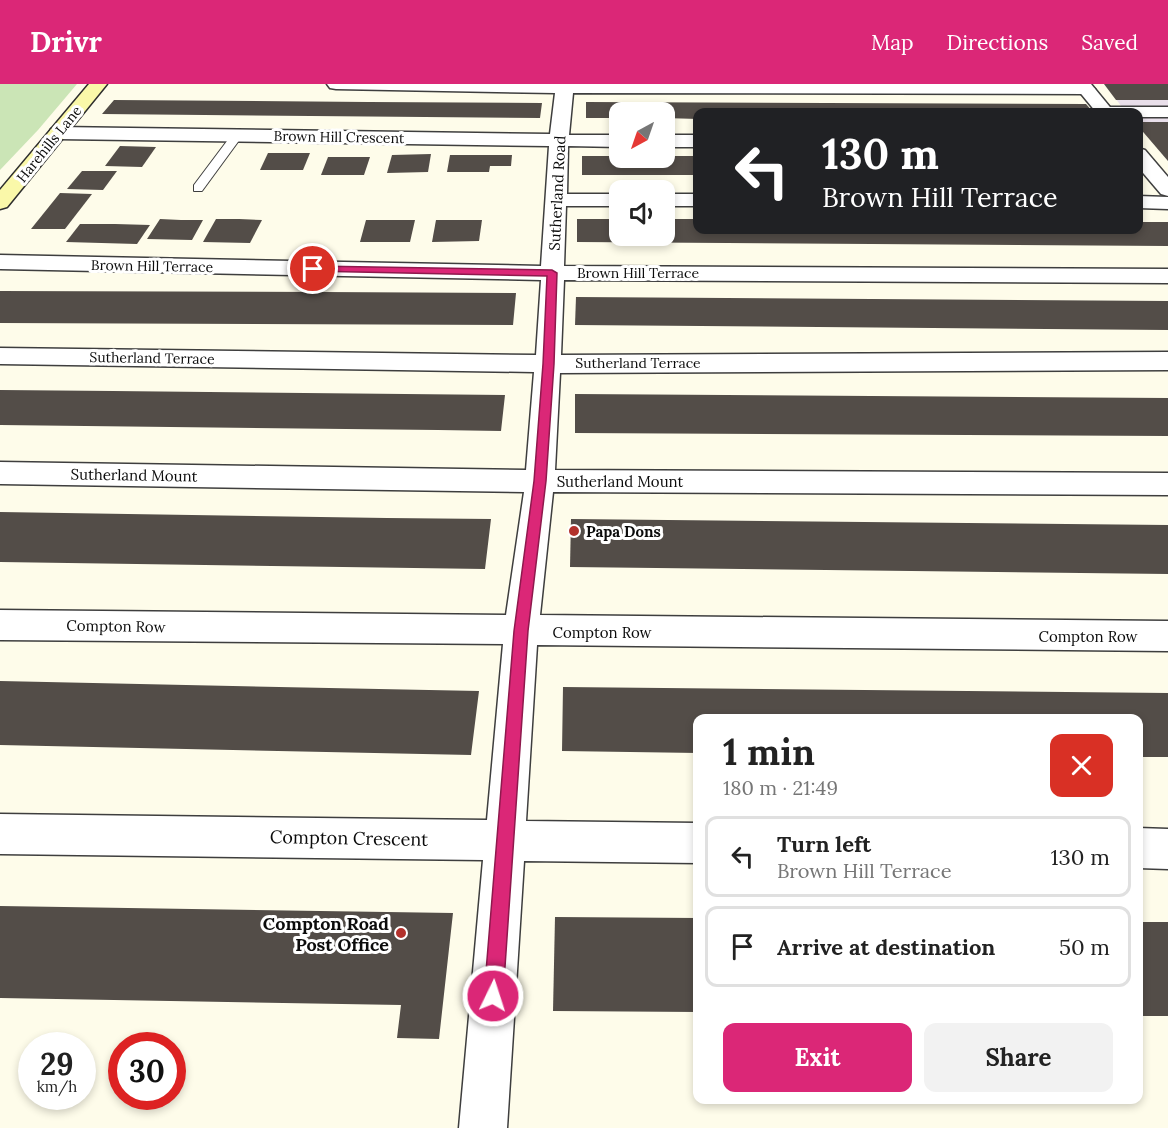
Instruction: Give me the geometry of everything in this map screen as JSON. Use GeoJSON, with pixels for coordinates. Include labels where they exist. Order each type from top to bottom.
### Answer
{"type":"FeatureCollection","features":[{"type":"Feature","properties":{"kind":"main road","name":"Harehills Lane"},"geometry":{"type":"LineString","coordinates":[[0,203],[98,84]]}},
{"type":"Feature","properties":{"kind":"street"},"geometry":{"type":"LineString","coordinates":[[336,84],[1084,86],[1102,108]]}},
{"type":"Feature","properties":{"kind":"street","name":"Sutherland Road"},"geometry":{"type":"LineString","coordinates":[[483,1128],[521,631],[540,481],[549,364],[559,141],[565,86]]}},
{"type":"Feature","properties":{"kind":"street"},"geometry":{"type":"LineString","coordinates":[[1143,112],[1168,112]]}},
{"type":"Feature","properties":{"kind":"street","name":"Brown Hill Crescent"},"geometry":{"type":"LineString","coordinates":[[58,133],[609,141]]}},
{"type":"Feature","properties":{"kind":"street"},"geometry":{"type":"LineString","coordinates":[[675,141],[693,141]]}},
{"type":"Feature","properties":{"kind":"street"},"geometry":{"type":"LineString","coordinates":[[1143,160],[1168,190]]}},
{"type":"Feature","properties":{"kind":"street"},"geometry":{"type":"LineString","coordinates":[[558,200],[609,200]]}},
{"type":"Feature","properties":{"kind":"street"},"geometry":{"type":"LineString","coordinates":[[675,200],[693,200]]}},
{"type":"Feature","properties":{"kind":"street"},"geometry":{"type":"LineString","coordinates":[[1143,202],[1168,202]]}},
{"type":"Feature","properties":{"kind":"street","name":"Brown Hill Terrace"},"geometry":{"type":"LineString","coordinates":[[1,262],[552,273],[1168,276]]}},
{"type":"Feature","properties":{"kind":"street","name":"Sutherland Terrace"},"geometry":{"type":"LineString","coordinates":[[0,356],[549,364],[1168,361]]}},
{"type":"Feature","properties":{"kind":"street","name":"Sutherland Mount"},"geometry":{"type":"LineString","coordinates":[[0,473],[540,481],[1168,484]]}},
{"type":"Feature","properties":{"kind":"street","name":"Compton Row"},"geometry":{"type":"LineString","coordinates":[[0,625],[1168,636]]}},
{"type":"Feature","properties":{"kind":"street","name":"Compton Crescent"},"geometry":{"type":"LineString","coordinates":[[0,834],[693,843]]}},
{"type":"Feature","properties":{"kind":"street"},"geometry":{"type":"LineString","coordinates":[[1143,848],[1168,849]]}},
{"type":"Feature","properties":{"kind":"lane"},"geometry":{"type":"LineString","coordinates":[[198,188],[237,135]]}},
{"type":"Feature","properties":{"kind":"shaded area"},"geometry":{"type":"Polygon","coordinates":[[[1104,84],[1168,84],[1168,161],[1143,131],[1143,108],[1123,108],[1104,84]]]}},
{"type":"Feature","properties":{"kind":"green space"},"geometry":{"type":"Polygon","coordinates":[[[0,84],[77,84],[0,170],[0,84]]]}},
{"type":"Feature","properties":{"kind":"building"},"geometry":{"type":"Polygon","coordinates":[[[1104,84],[1168,84],[1168,100],[1116,100],[1104,84]]]}},
{"type":"Feature","properties":{"kind":"building"},"geometry":{"type":"Polygon","coordinates":[[[114,100],[542,103],[540,118],[102,114],[114,100]]]}},
{"type":"Feature","properties":{"kind":"building"},"geometry":{"type":"Polygon","coordinates":[[[586,102],[609,102],[609,118],[586,118],[586,102]]]}},
{"type":"Feature","properties":{"kind":"building"},"geometry":{"type":"Polygon","coordinates":[[[675,102],[1086,104],[1090,108],[693,108],[693,119],[675,118],[675,102]]]}},
{"type":"Feature","properties":{"kind":"building"},"geometry":{"type":"Polygon","coordinates":[[[1143,122],[1168,122],[1168,161],[1143,132],[1143,122]]]}},
{"type":"Feature","properties":{"kind":"building"},"geometry":{"type":"Polygon","coordinates":[[[120,146],[156,147],[142,167],[105,166],[120,146]]]}},
{"type":"Feature","properties":{"kind":"building"},"geometry":{"type":"Polygon","coordinates":[[[268,153],[310,153],[303,170],[260,170],[268,153]]]}},
{"type":"Feature","properties":{"kind":"building"},"geometry":{"type":"Polygon","coordinates":[[[431,154],[428,172],[387,173],[392,155],[431,154]]]}},
{"type":"Feature","properties":{"kind":"building"},"geometry":{"type":"Polygon","coordinates":[[[450,155],[512,155],[511,166],[490,166],[489,172],[447,172],[450,155]]]}},
{"type":"Feature","properties":{"kind":"building"},"geometry":{"type":"Polygon","coordinates":[[[582,156],[609,156],[609,168],[675,168],[675,156],[693,156],[693,175],[582,175],[582,156]]]}},
{"type":"Feature","properties":{"kind":"building"},"geometry":{"type":"Polygon","coordinates":[[[328,157],[370,157],[364,175],[321,175],[328,157]]]}},
{"type":"Feature","properties":{"kind":"building"},"geometry":{"type":"Polygon","coordinates":[[[82,171],[117,171],[103,190],[67,189],[82,171]]]}},
{"type":"Feature","properties":{"kind":"building"},"geometry":{"type":"Polygon","coordinates":[[[60,193],[92,194],[65,229],[31,229],[60,193]]]}},
{"type":"Feature","properties":{"kind":"building"},"geometry":{"type":"Polygon","coordinates":[[[160,219],[203,220],[192,240],[147,239],[160,219]]]}},
{"type":"Feature","properties":{"kind":"building"},"geometry":{"type":"Polygon","coordinates":[[[216,219],[262,220],[250,243],[203,242],[216,219]]]}},
{"type":"Feature","properties":{"kind":"building"},"geometry":{"type":"Polygon","coordinates":[[[577,219],[609,219],[609,242],[577,242],[577,219]]]}},
{"type":"Feature","properties":{"kind":"building"},"geometry":{"type":"Polygon","coordinates":[[[675,219],[693,219],[693,234],[1143,234],[1143,222],[1168,222],[1168,246],[675,243],[675,219]]]}},
{"type":"Feature","properties":{"kind":"building"},"geometry":{"type":"Polygon","coordinates":[[[366,220],[415,220],[410,242],[360,242],[366,220]]]}},
{"type":"Feature","properties":{"kind":"building"},"geometry":{"type":"Polygon","coordinates":[[[436,220],[482,220],[479,241],[432,242],[436,220]]]}},
{"type":"Feature","properties":{"kind":"building"},"geometry":{"type":"Polygon","coordinates":[[[80,224],[150,225],[137,244],[66,242],[80,224]]]}},
{"type":"Feature","properties":{"kind":"building"},"geometry":{"type":"Polygon","coordinates":[[[0,291],[516,293],[513,325],[254,324],[0,323],[0,291]]]}},
{"type":"Feature","properties":{"kind":"building"},"geometry":{"type":"Polygon","coordinates":[[[576,297],[1168,301],[1168,330],[575,325],[576,297]]]}},
{"type":"Feature","properties":{"kind":"building"},"geometry":{"type":"Polygon","coordinates":[[[0,390],[505,395],[501,431],[0,425],[0,390]]]}},
{"type":"Feature","properties":{"kind":"building"},"geometry":{"type":"Polygon","coordinates":[[[575,394],[1168,398],[1168,436],[575,433],[575,394]]]}},
{"type":"Feature","properties":{"kind":"building"},"geometry":{"type":"Polygon","coordinates":[[[0,512],[491,519],[485,569],[0,562],[0,512]]]}},
{"type":"Feature","properties":{"kind":"building"},"geometry":{"type":"Polygon","coordinates":[[[571,519],[1168,525],[1168,574],[570,567],[571,519]]]}},
{"type":"Feature","properties":{"kind":"building"},"geometry":{"type":"Polygon","coordinates":[[[0,681],[479,691],[471,755],[0,745],[0,681]]]}},
{"type":"Feature","properties":{"kind":"building"},"geometry":{"type":"Polygon","coordinates":[[[563,687],[1168,693],[1168,757],[1143,757],[1143,714],[693,714],[693,753],[562,751],[563,687]]]}},
{"type":"Feature","properties":{"kind":"building"},"geometry":{"type":"Polygon","coordinates":[[[0,906],[453,913],[439,1039],[397,1038],[401,1005],[0,998],[0,906]]]}},
{"type":"Feature","properties":{"kind":"building"},"geometry":{"type":"Polygon","coordinates":[[[555,917],[693,918],[693,1012],[553,1011],[555,917]]]}},
{"type":"Feature","properties":{"kind":"building"},"geometry":{"type":"Polygon","coordinates":[[[1143,922],[1168,922],[1168,1016],[1143,1016],[1143,922]]]}},
{"type":"Feature","properties":{"kind":"place","name":"Papa Dons"},"geometry":{"type":"Point","coordinates":[574,531]}},
{"type":"Feature","properties":{"kind":"place","name":"Compton Road Post Office"},"geometry":{"type":"Point","coordinates":[401,933]}},
{"type":"Feature","properties":{"kind":"route"},"geometry":{"type":"LineString","coordinates":[[313,269],[552,273],[549,364],[540,481],[521,631],[493,996]]}}]}
